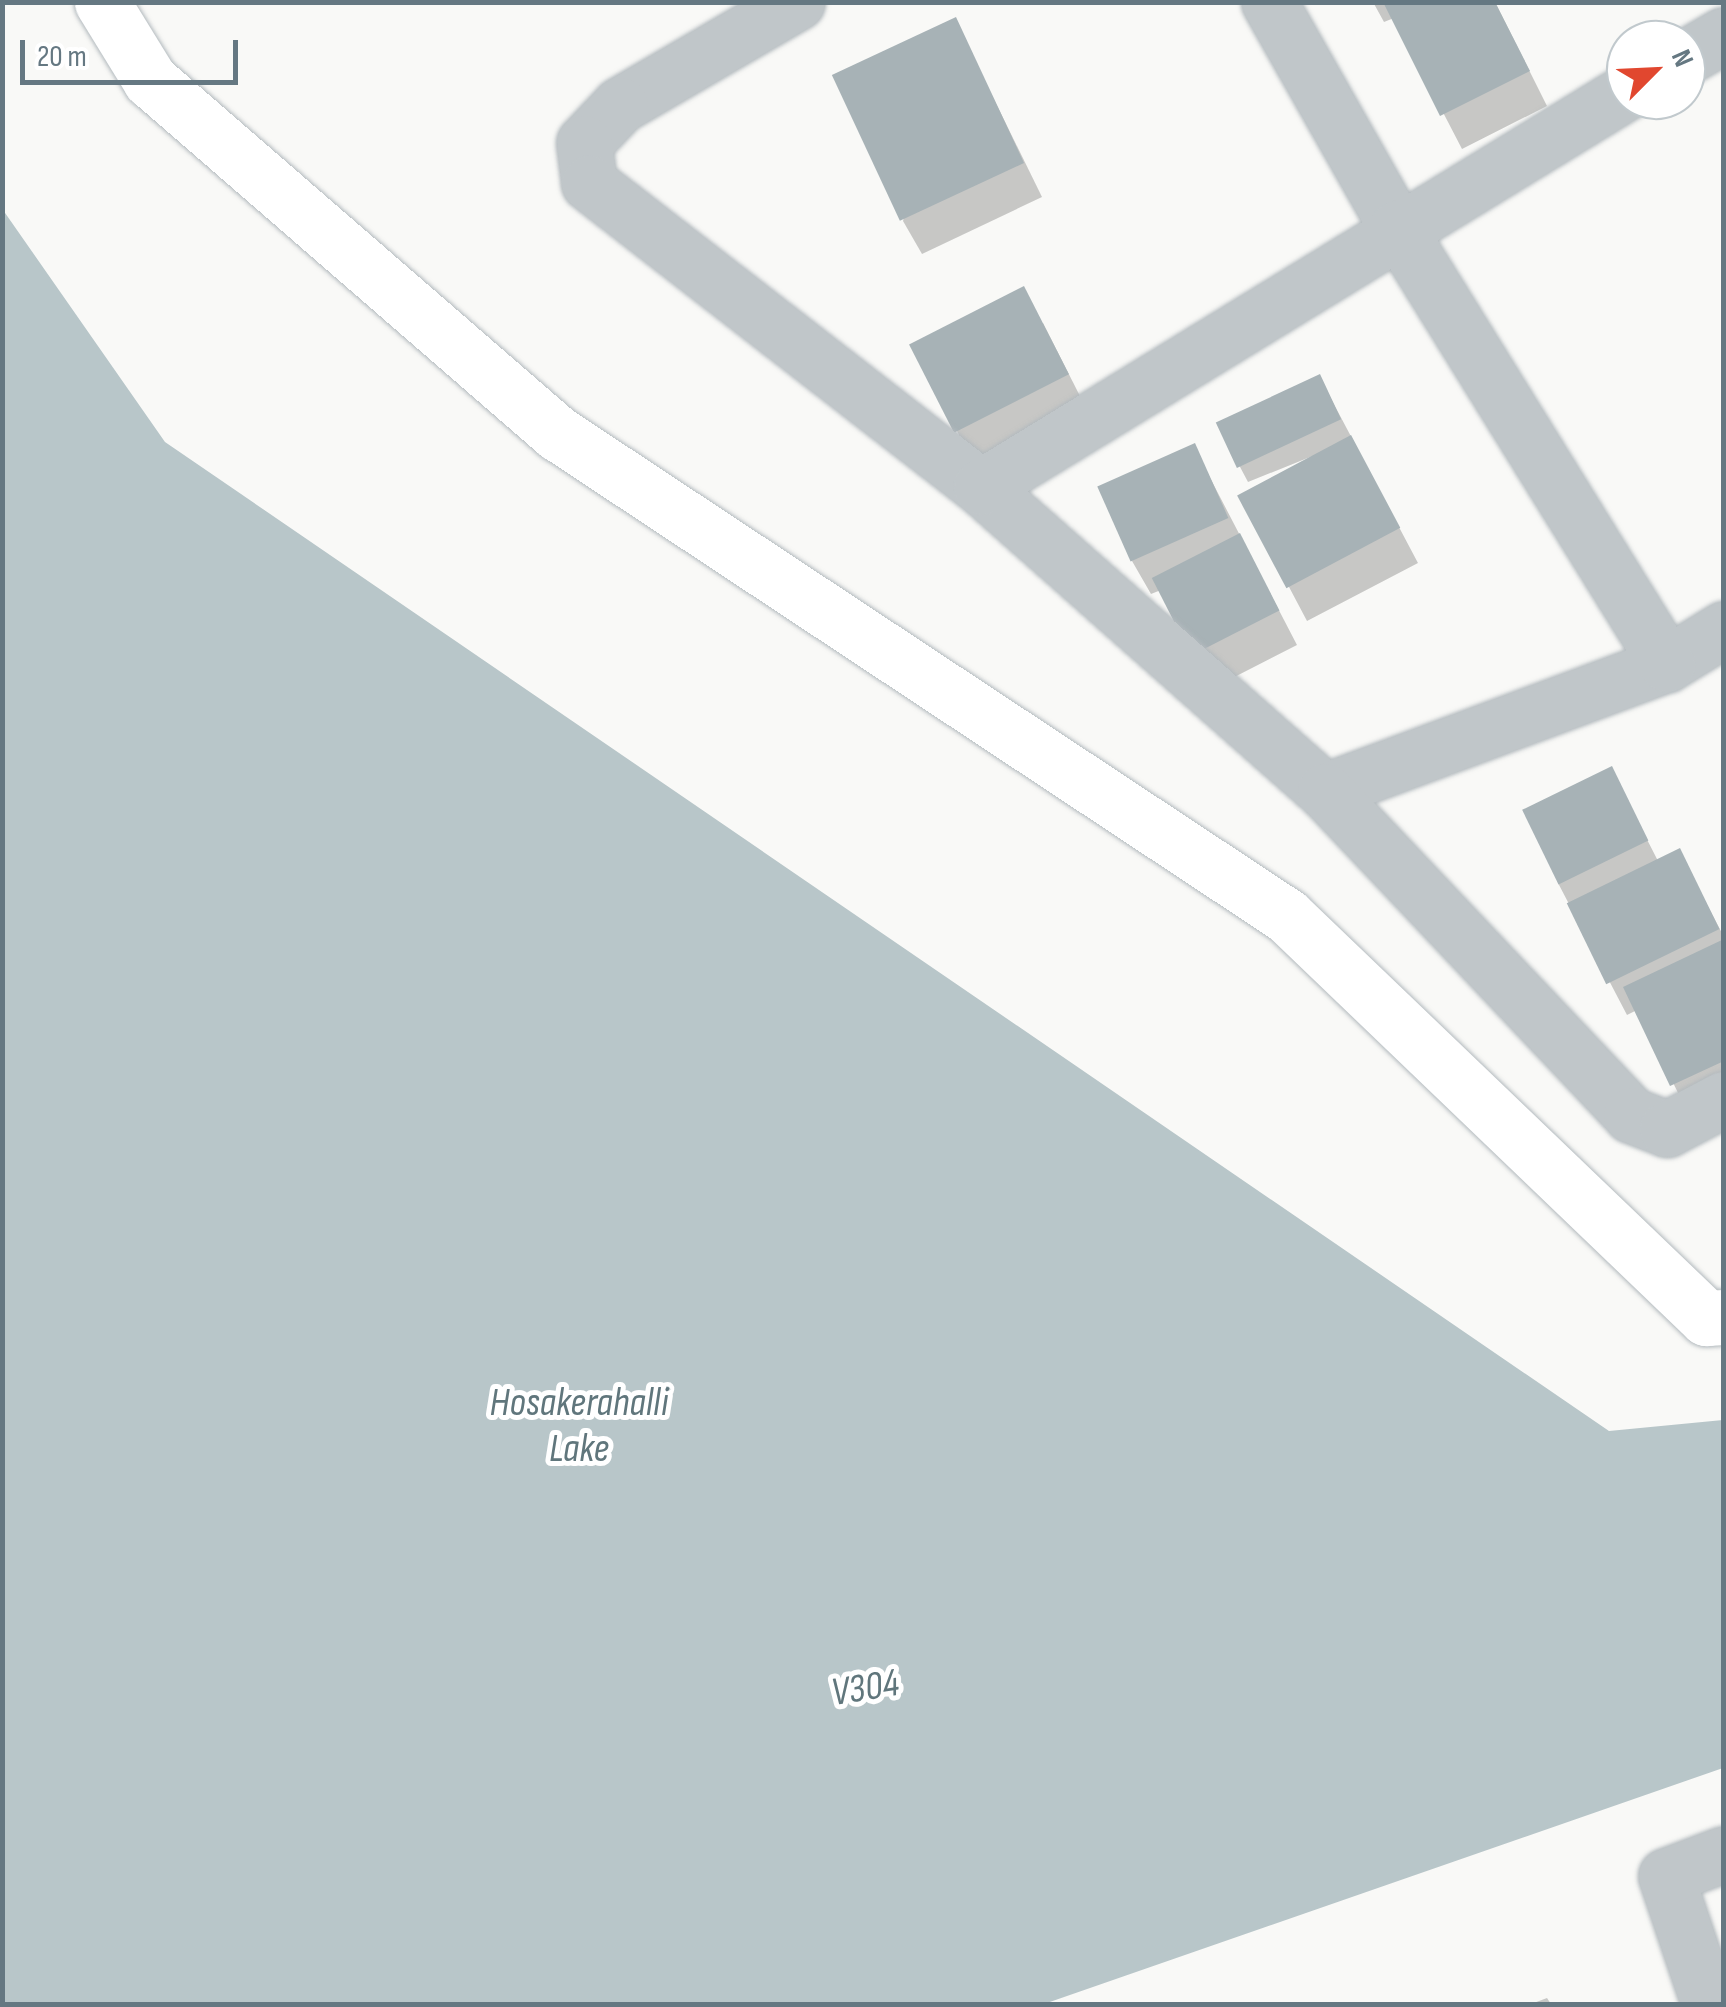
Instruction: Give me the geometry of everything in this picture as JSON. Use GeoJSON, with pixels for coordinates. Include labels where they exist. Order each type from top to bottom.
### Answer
{"type":"FeatureCollection","features":[{"type":"Feature","properties":{"kind":"street"},"geometry":{"type":"LineString","coordinates":[[102,2],[150,80],[557,433],[1287,916],[1706,1318],[1724,1318]]}},
{"type":"Feature","properties":{"kind":"street"},"geometry":{"type":"LineString","coordinates":[[796,2],[620,104],[584,142],[588,183],[981,486],[1324,792],[1631,1115],[1666,1129],[1724,1098]]}},
{"type":"Feature","properties":{"kind":"street"},"geometry":{"type":"LineString","coordinates":[[1270,2],[1397,228],[1667,664]]}},
{"type":"Feature","properties":{"kind":"street"},"geometry":{"type":"LineString","coordinates":[[981,486],[1397,228],[1606,104]]}},
{"type":"Feature","properties":{"kind":"street"},"geometry":{"type":"LineString","coordinates":[[1324,792],[1667,664],[1724,629]]}},
{"type":"Feature","properties":{"kind":"street"},"geometry":{"type":"LineString","coordinates":[[1709,2004],[1666,1876],[1724,1854]]}},
{"type":"Feature","properties":{"kind":"water","name":"Hosakerahalli Lake"},"geometry":{"type":"Polygon","coordinates":[[[3,210],[165,442],[1609,1431],[1723,1420],[1723,1768],[1044,2004],[3,2004],[3,210]]]}},
{"type":"Feature","properties":{"kind":"building"},"geometry":{"type":"Polygon","coordinates":[[[1383,2],[1495,2],[1530,71],[1440,116],[1383,2]]]}},
{"type":"Feature","properties":{"kind":"building"},"geometry":{"type":"Polygon","coordinates":[[[956,17],[1024,163],[900,221],[832,75],[956,17]]]}},
{"type":"Feature","properties":{"kind":"building"},"geometry":{"type":"Polygon","coordinates":[[[1024,286],[1069,374],[954,433],[909,345],[1024,286]]]}},
{"type":"Feature","properties":{"kind":"building"},"geometry":{"type":"Polygon","coordinates":[[[1320,374],[1341,419],[1237,468],[1216,423],[1320,374]]]}},
{"type":"Feature","properties":{"kind":"building"},"geometry":{"type":"Polygon","coordinates":[[[1351,435],[1400,528],[1286,588],[1237,496],[1351,435]]]}},
{"type":"Feature","properties":{"kind":"building"},"geometry":{"type":"Polygon","coordinates":[[[1195,443],[1228,518],[1131,561],[1097,487],[1195,443]]]}},
{"type":"Feature","properties":{"kind":"building"},"geometry":{"type":"Polygon","coordinates":[[[1240,533],[1279,611],[1191,655],[1152,578],[1240,533]]]}},
{"type":"Feature","properties":{"kind":"building"},"geometry":{"type":"Polygon","coordinates":[[[1612,766],[1648,841],[1559,884],[1522,810],[1612,766]]]}},
{"type":"Feature","properties":{"kind":"building"},"geometry":{"type":"Polygon","coordinates":[[[1680,848],[1719,929],[1606,984],[1567,903],[1680,848]]]}},
{"type":"Feature","properties":{"kind":"building"},"geometry":{"type":"Polygon","coordinates":[[[1724,939],[1724,1061],[1670,1086],[1623,987],[1724,939]]]}},
{"type":"Feature","properties":{"kind":"water label","name":"V304"},"geometry":{"type":"Point","coordinates":[865,1688]}}]}
